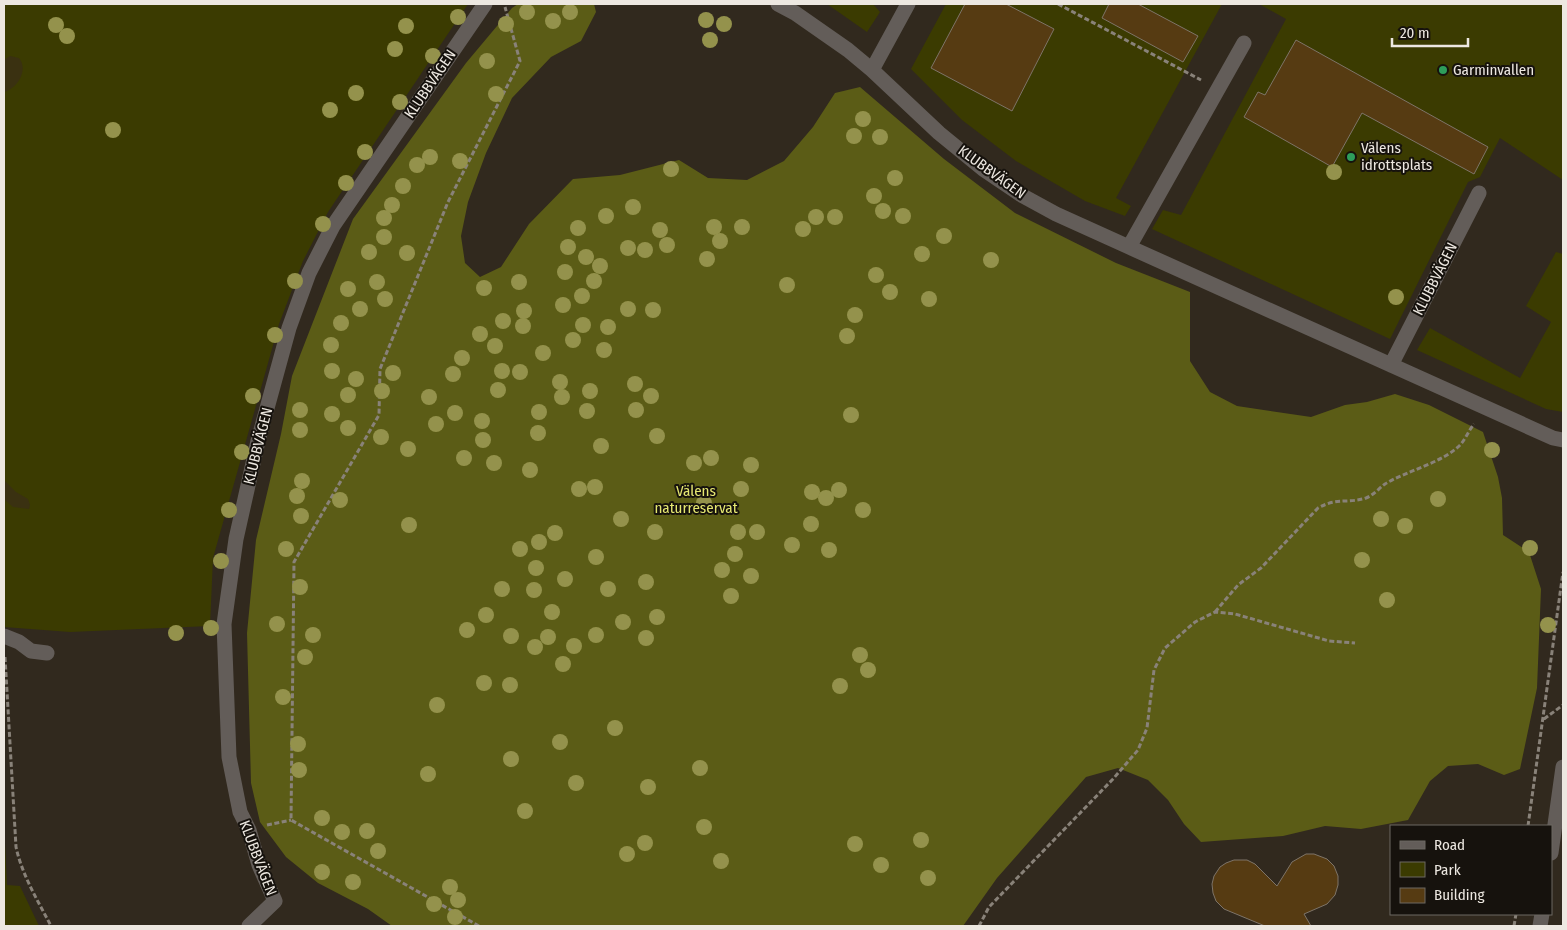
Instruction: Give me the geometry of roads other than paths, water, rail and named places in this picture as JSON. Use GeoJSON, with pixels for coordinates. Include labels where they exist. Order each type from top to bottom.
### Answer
{"type":"FeatureCollection","features":[{"type":"Feature","properties":{"kind":"street","name":"KLUBBVÄGEN"},"geometry":{"type":"LineString","coordinates":[[249,926],[275,901],[259,865],[249,830],[240,812],[229,757],[224,624],[236,539],[258,441],[290,328],[308,273],[333,226],[485,4]]}},
{"type":"Feature","properties":{"kind":"street","name":"KLUBBVÄGEN"},"geometry":{"type":"LineString","coordinates":[[778,4],[848,50],[940,133],[999,180],[1023,196],[1056,214],[1129,248],[1554,438],[1563,440]]}},
{"type":"Feature","properties":{"kind":"street"},"geometry":{"type":"LineString","coordinates":[[872,70],[908,4]]}},
{"type":"Feature","properties":{"kind":"street"},"geometry":{"type":"LineString","coordinates":[[1129,248],[1244,43]]}},
{"type":"Feature","properties":{"kind":"street","name":"KLUBBVÄGEN"},"geometry":{"type":"LineString","coordinates":[[1391,365],[1479,193]]}},
{"type":"Feature","properties":{"kind":"street"},"geometry":{"type":"LineString","coordinates":[[4,636],[19,642],[31,652],[47,653]]}},
{"type":"Feature","properties":{"kind":"street"},"geometry":{"type":"LineString","coordinates":[[1552,846],[1563,767]]}},
{"type":"Feature","properties":{"kind":"place","name":"Garminvallen"},"geometry":{"type":"Point","coordinates":[1443,70]}},
{"type":"Feature","properties":{"kind":"place","name":"Välens idrottsplats"},"geometry":{"type":"Point","coordinates":[1351,157]}},
{"type":"Feature","properties":{"kind":"park label","name":"Välens naturreservat"},"geometry":{"type":"Point","coordinates":[696,500]}}]}
